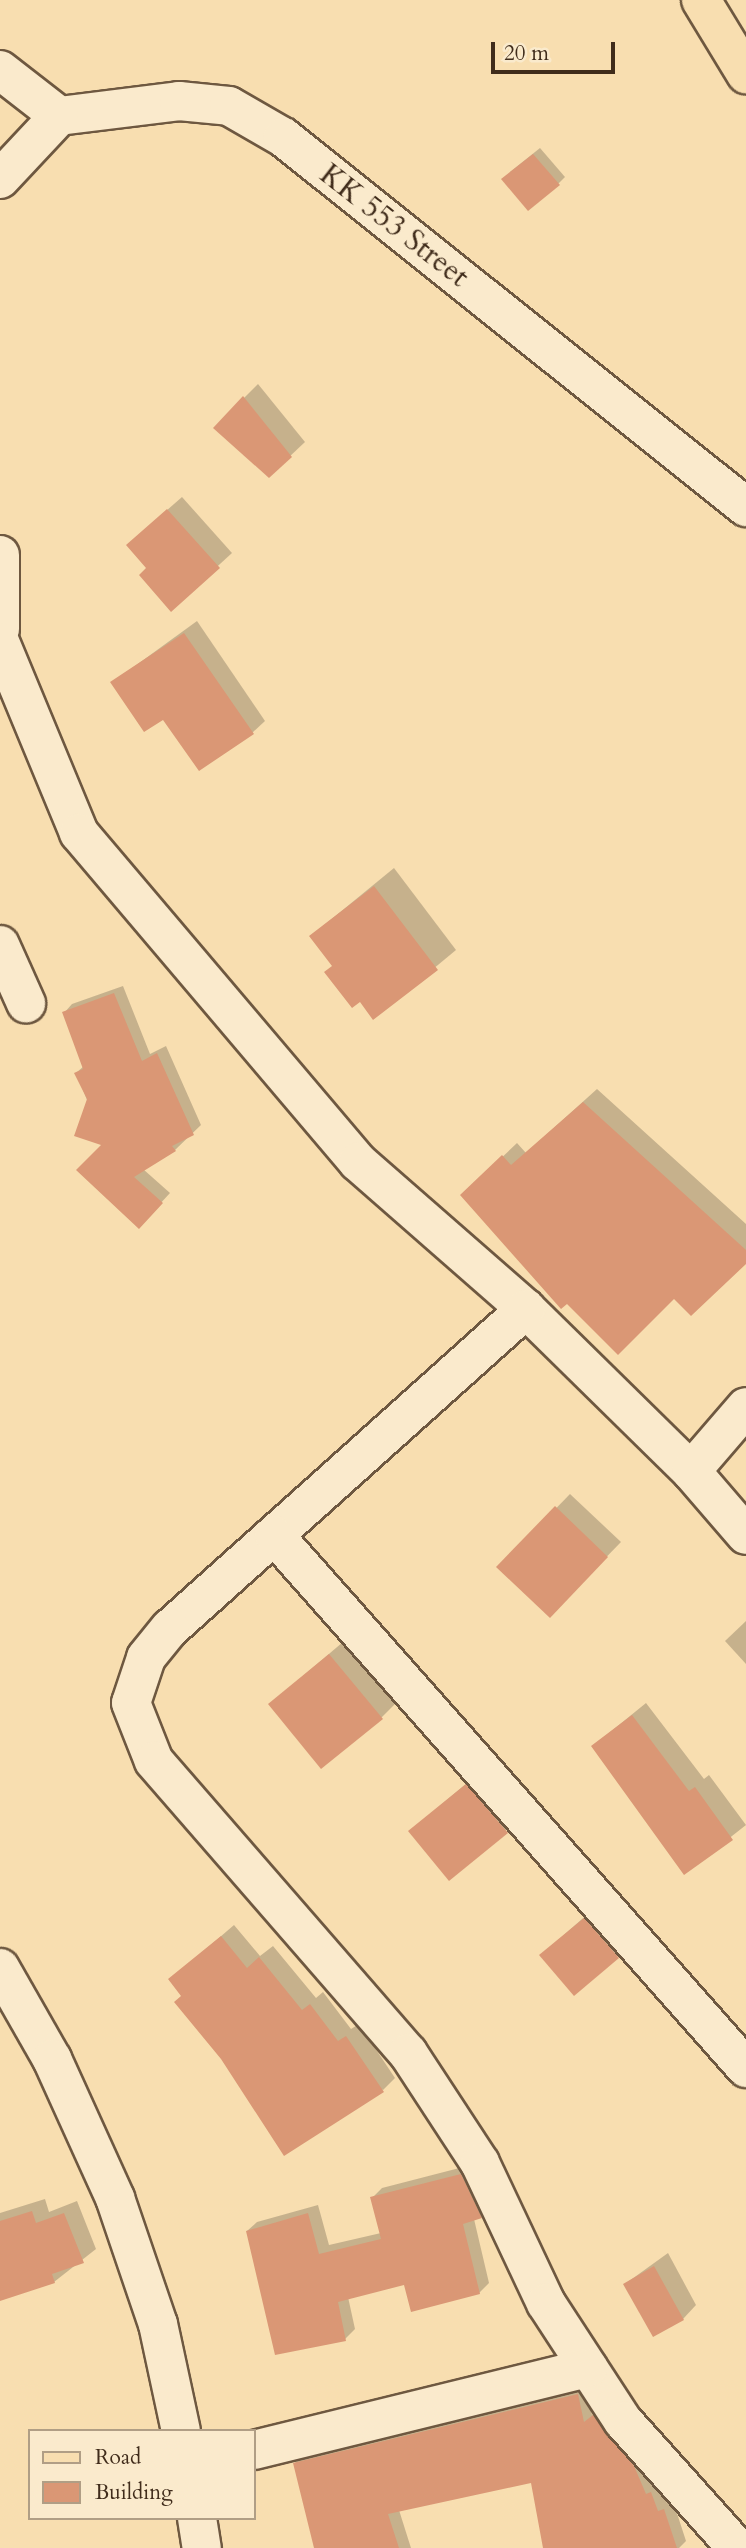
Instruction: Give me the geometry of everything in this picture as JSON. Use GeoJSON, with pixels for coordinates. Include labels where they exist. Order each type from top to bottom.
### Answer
{"type":"FeatureCollection","features":[{"type":"Feature","properties":{"kind":"main road"},"geometry":{"type":"LineString","coordinates":[[701,0],[746,74]]}},
{"type":"Feature","properties":{"kind":"street"},"geometry":{"type":"LineString","coordinates":[[0,70],[59,116],[0,179]]}},
{"type":"Feature","properties":{"kind":"street","name":"KK 553 Street"},"geometry":{"type":"LineString","coordinates":[[59,116],[179,101],[229,106],[283,137],[746,507]]}},
{"type":"Feature","properties":{"kind":"street"},"geometry":{"type":"LineString","coordinates":[[0,555],[0,629]]}},
{"type":"Feature","properties":{"kind":"street"},"geometry":{"type":"LineString","coordinates":[[0,642],[79,833],[358,1162],[526,1309],[691,1471],[746,1535]]}},
{"type":"Feature","properties":{"kind":"street"},"geometry":{"type":"LineString","coordinates":[[0,945],[26,1003]]}},
{"type":"Feature","properties":{"kind":"street"},"geometry":{"type":"LineString","coordinates":[[526,1309],[170,1628],[146,1658],[131,1703],[153,1761],[408,2053],[480,2163],[546,2303],[623,2421],[737,2548]]}},
{"type":"Feature","properties":{"kind":"street"},"geometry":{"type":"LineString","coordinates":[[691,1471],[746,1407]]}},
{"type":"Feature","properties":{"kind":"street"},"geometry":{"type":"LineString","coordinates":[[274,1535],[746,2068]]}},
{"type":"Feature","properties":{"kind":"street"},"geometry":{"type":"LineString","coordinates":[[0,1968],[52,2059],[115,2198],[158,2324],[181,2429]]}},
{"type":"Feature","properties":{"kind":"street"},"geometry":{"type":"LineString","coordinates":[[256,2450],[588,2368]]}},
{"type":"Feature","properties":{"kind":"street"},"geometry":{"type":"LineString","coordinates":[[197,2520],[202,2548]]}},
{"type":"Feature","properties":{"kind":"building"},"geometry":{"type":"Polygon","coordinates":[[[533,154],[560,185],[528,211],[501,179],[533,154]]]}},
{"type":"Feature","properties":{"kind":"building"},"geometry":{"type":"Polygon","coordinates":[[[243,396],[292,457],[269,478],[213,428],[243,396]]]}},
{"type":"Feature","properties":{"kind":"building"},"geometry":{"type":"Polygon","coordinates":[[[167,509],[220,568],[171,612],[139,575],[146,568],[126,545],[167,509]]]}},
{"type":"Feature","properties":{"kind":"building"},"geometry":{"type":"Polygon","coordinates":[[[184,633],[254,734],[199,771],[163,720],[144,732],[110,682],[184,633]]]}},
{"type":"Feature","properties":{"kind":"building"},"geometry":{"type":"Polygon","coordinates":[[[374,886],[438,970],[373,1020],[360,1002],[352,1008],[324,972],[332,966],[309,936],[374,886]]]}},
{"type":"Feature","properties":{"kind":"building"},"geometry":{"type":"Polygon","coordinates":[[[114,993],[142,1061],[157,1053],[194,1135],[172,1146],[176,1151],[134,1177],[163,1203],[139,1229],[76,1170],[101,1145],[74,1136],[87,1099],[74,1073],[83,1069],[62,1012],[114,993]]]}},
{"type":"Feature","properties":{"kind":"building"},"geometry":{"type":"Polygon","coordinates":[[[583,1102],[746,1250],[746,1264],[691,1316],[674,1299],[618,1355],[567,1304],[561,1309],[460,1195],[502,1155],[511,1165],[583,1102]]]}},
{"type":"Feature","properties":{"kind":"building"},"geometry":{"type":"Polygon","coordinates":[[[555,1506],[608,1557],[550,1618],[496,1567],[555,1506]]]}},
{"type":"Feature","properties":{"kind":"building"},"geometry":{"type":"Polygon","coordinates":[[[329,1654],[383,1719],[321,1769],[268,1704],[329,1654]]]}},
{"type":"Feature","properties":{"kind":"building"},"geometry":{"type":"Polygon","coordinates":[[[632,1715],[689,1791],[695,1787],[733,1840],[684,1875],[591,1746],[632,1715]]]}},
{"type":"Feature","properties":{"kind":"building"},"geometry":{"type":"Polygon","coordinates":[[[466,1784],[508,1833],[449,1881],[408,1831],[466,1784]]]}},
{"type":"Feature","properties":{"kind":"building"},"geometry":{"type":"Polygon","coordinates":[[[584,1918],[619,1958],[574,1996],[539,1955],[584,1918]]]}},
{"type":"Feature","properties":{"kind":"building"},"geometry":{"type":"Polygon","coordinates":[[[221,1936],[247,1968],[259,1957],[302,2010],[310,2004],[338,2041],[346,2036],[384,2092],[284,2156],[221,2059],[174,2002],[181,1996],[168,1979],[221,1936]]]}},
{"type":"Feature","properties":{"kind":"building"},"geometry":{"type":"Polygon","coordinates":[[[461,2174],[482,2218],[463,2224],[480,2294],[411,2312],[404,2285],[338,2302],[346,2341],[275,2355],[246,2231],[308,2213],[319,2254],[381,2239],[370,2197],[461,2174]]]}},
{"type":"Feature","properties":{"kind":"building"},"geometry":{"type":"Polygon","coordinates":[[[32,2211],[36,2223],[64,2213],[84,2263],[52,2274],[55,2283],[0,2301],[0,2221],[32,2211]]]}},
{"type":"Feature","properties":{"kind":"building"},"geometry":{"type":"Polygon","coordinates":[[[654,2266],[684,2320],[653,2337],[623,2284],[654,2266]]]}},
{"type":"Feature","properties":{"kind":"building"},"geometry":{"type":"Polygon","coordinates":[[[578,2394],[584,2422],[593,2415],[634,2466],[646,2494],[651,2492],[658,2511],[664,2509],[677,2548],[543,2548],[531,2483],[388,2514],[399,2548],[314,2548],[293,2463],[578,2394]]]}}]}
